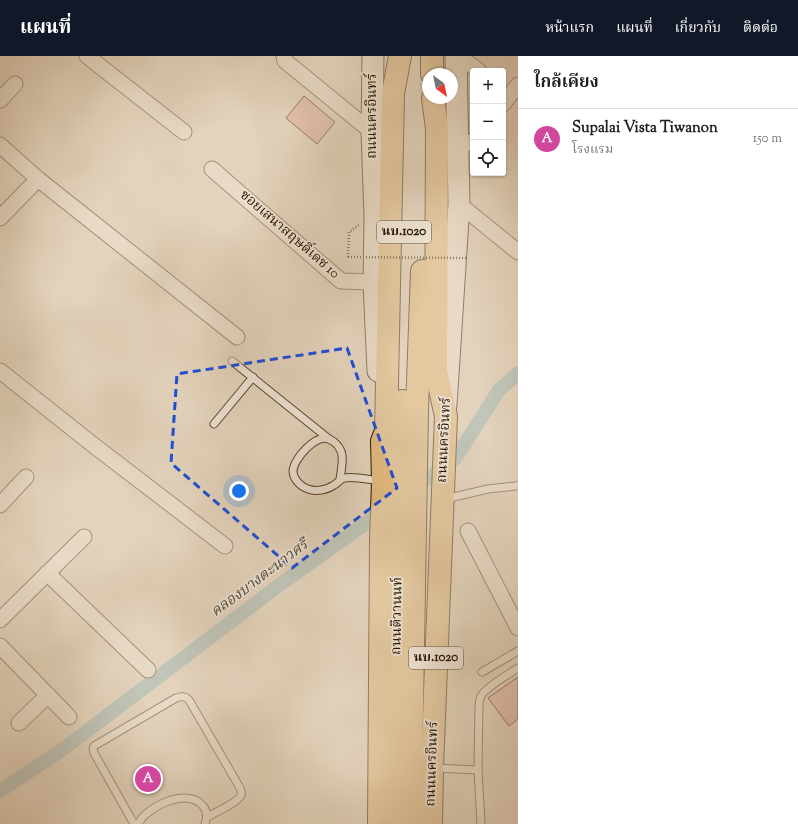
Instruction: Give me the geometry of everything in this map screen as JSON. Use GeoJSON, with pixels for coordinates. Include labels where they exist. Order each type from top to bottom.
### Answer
{"type":"FeatureCollection","features":[{"type":"Feature","properties":{"kind":"main road","name":"ถนนนครอินทร์"},"geometry":{"type":"LineString","coordinates":[[373,56],[372,132],[375,216],[374,282],[383,491],[381,538],[379,824]]}},
{"type":"Feature","properties":{"kind":"main road","name":"นบ.1020"},"geometry":{"type":"LineString","coordinates":[[400,56],[406,97],[409,409]]}},
{"type":"Feature","properties":{"kind":"main road"},"geometry":{"type":"LineString","coordinates":[[382,441],[386,431],[393,94],[400,56]]}},
{"type":"Feature","properties":{"kind":"main road"},"geometry":{"type":"LineString","coordinates":[[432,56],[432,68]]}},
{"type":"Feature","properties":{"kind":"main road","name":"ถนนนครอินทร์"},"geometry":{"type":"LineString","coordinates":[[431,824],[444,444],[459,204],[466,144],[456,56]]}},
{"type":"Feature","properties":{"kind":"main road","name":"ถนนนครอินทร์"},"geometry":{"type":"LineString","coordinates":[[409,409],[427,129],[431,104]]}},
{"type":"Feature","properties":{"kind":"main road"},"geometry":{"type":"LineString","coordinates":[[433,104],[437,129],[436,372],[446,416]]}},
{"type":"Feature","properties":{"kind":"main road","name":"ถนนติวานนท์"},"geometry":{"type":"LineString","coordinates":[[394,824],[409,409]]}},
{"type":"Feature","properties":{"kind":"main road","name":"ถนนติวานนท์"},"geometry":{"type":"LineString","coordinates":[[409,409],[410,824]]}},
{"type":"Feature","properties":{"kind":"main road"},"geometry":{"type":"LineString","coordinates":[[374,824],[379,803]]}},
{"type":"Feature","properties":{"kind":"street"},"geometry":{"type":"LineString","coordinates":[[87,56],[184,132]]}},
{"type":"Feature","properties":{"kind":"street"},"geometry":{"type":"LineString","coordinates":[[284,56],[285,61],[372,132]]}},
{"type":"Feature","properties":{"kind":"street"},"geometry":{"type":"LineString","coordinates":[[459,56],[474,68]]}},
{"type":"Feature","properties":{"kind":"street"},"geometry":{"type":"LineString","coordinates":[[0,100],[15,84]]}},
{"type":"Feature","properties":{"kind":"street"},"geometry":{"type":"LineString","coordinates":[[0,145],[38,179],[237,337]]}},
{"type":"Feature","properties":{"kind":"street","name":"ซอยเสนาสฤษดิ์เดช 10"},"geometry":{"type":"LineString","coordinates":[[212,169],[341,281],[374,282]]}},
{"type":"Feature","properties":{"kind":"street"},"geometry":{"type":"LineString","coordinates":[[0,218],[38,179]]}},
{"type":"Feature","properties":{"kind":"street"},"geometry":{"type":"LineString","coordinates":[[459,204],[518,252]]}},
{"type":"Feature","properties":{"kind":"street"},"geometry":{"type":"LineString","coordinates":[[0,371],[225,546]]}},
{"type":"Feature","properties":{"kind":"street"},"geometry":{"type":"LineString","coordinates":[[0,505],[26,477]]}},
{"type":"Feature","properties":{"kind":"street"},"geometry":{"type":"LineString","coordinates":[[468,531],[518,628]]}},
{"type":"Feature","properties":{"kind":"street"},"geometry":{"type":"LineString","coordinates":[[0,620],[84,537]]}},
{"type":"Feature","properties":{"kind":"street"},"geometry":{"type":"LineString","coordinates":[[47,573],[148,670]]}},
{"type":"Feature","properties":{"kind":"street"},"geometry":{"type":"LineString","coordinates":[[0,646],[69,717]]}},
{"type":"Feature","properties":{"kind":"street"},"geometry":{"type":"LineString","coordinates":[[19,723],[48,695]]}},
{"type":"Feature","properties":{"kind":"lane"},"geometry":{"type":"LineString","coordinates":[[232,361],[336,443],[342,454],[340,480]]}},
{"type":"Feature","properties":{"kind":"lane"},"geometry":{"type":"LineString","coordinates":[[214,424],[253,377]]}},
{"type":"Feature","properties":{"kind":"lane"},"geometry":{"type":"LineString","coordinates":[[329,439],[322,439],[308,446],[294,466],[293,472],[295,477],[303,487],[312,490],[327,489],[340,480],[352,478],[383,491]]}},
{"type":"Feature","properties":{"kind":"lane"},"geometry":{"type":"LineString","coordinates":[[443,496],[518,485]]}},
{"type":"Feature","properties":{"kind":"lane"},"geometry":{"type":"LineString","coordinates":[[482,672],[518,651]]}},
{"type":"Feature","properties":{"kind":"lane"},"geometry":{"type":"LineString","coordinates":[[481,824],[478,770],[479,705],[481,696],[488,689],[518,668]]}},
{"type":"Feature","properties":{"kind":"lane"},"geometry":{"type":"LineString","coordinates":[[134,824],[94,753],[94,746],[182,696],[189,700],[237,782],[241,792],[236,801],[206,820]]}},
{"type":"Feature","properties":{"kind":"lane"},"geometry":{"type":"LineString","coordinates":[[432,768],[478,770]]}},
{"type":"Feature","properties":{"kind":"lane"},"geometry":{"type":"LineString","coordinates":[[138,824],[140,819],[157,806],[179,798],[189,798],[202,805],[206,810],[206,820]]}},
{"type":"Feature","properties":{"kind":"path"},"geometry":{"type":"LineString","coordinates":[[375,216],[349,232],[348,257],[467,258]]}},
{"type":"Feature","properties":{"kind":"highlighted area"},"geometry":{"type":"Polygon","coordinates":[[[347,348],[397,488],[292,568],[171,463],[177,374],[347,348]]]}},
{"type":"Feature","properties":{"kind":"building"},"geometry":{"type":"Polygon","coordinates":[[[304,96],[335,122],[317,144],[286,118],[304,96]]]}},
{"type":"Feature","properties":{"kind":"building"},"geometry":{"type":"Polygon","coordinates":[[[518,677],[518,719],[509,726],[488,698],[518,677]]]}},
{"type":"Feature","properties":{"kind":"waterway","name":"คลองบางตะนาวศรี"},"geometry":{"type":"LineString","coordinates":[[412,489],[455,459],[499,390],[518,373]]}},
{"type":"Feature","properties":{"kind":"waterway","name":"คลองบางตะนาวศรี"},"geometry":{"type":"LineString","coordinates":[[0,791],[62,750],[278,586],[386,509]]}},
{"type":"Feature","properties":{"kind":"place","name":"Supalai Vista Tiwanon"},"geometry":{"type":"Point","coordinates":[148,779]}}]}
